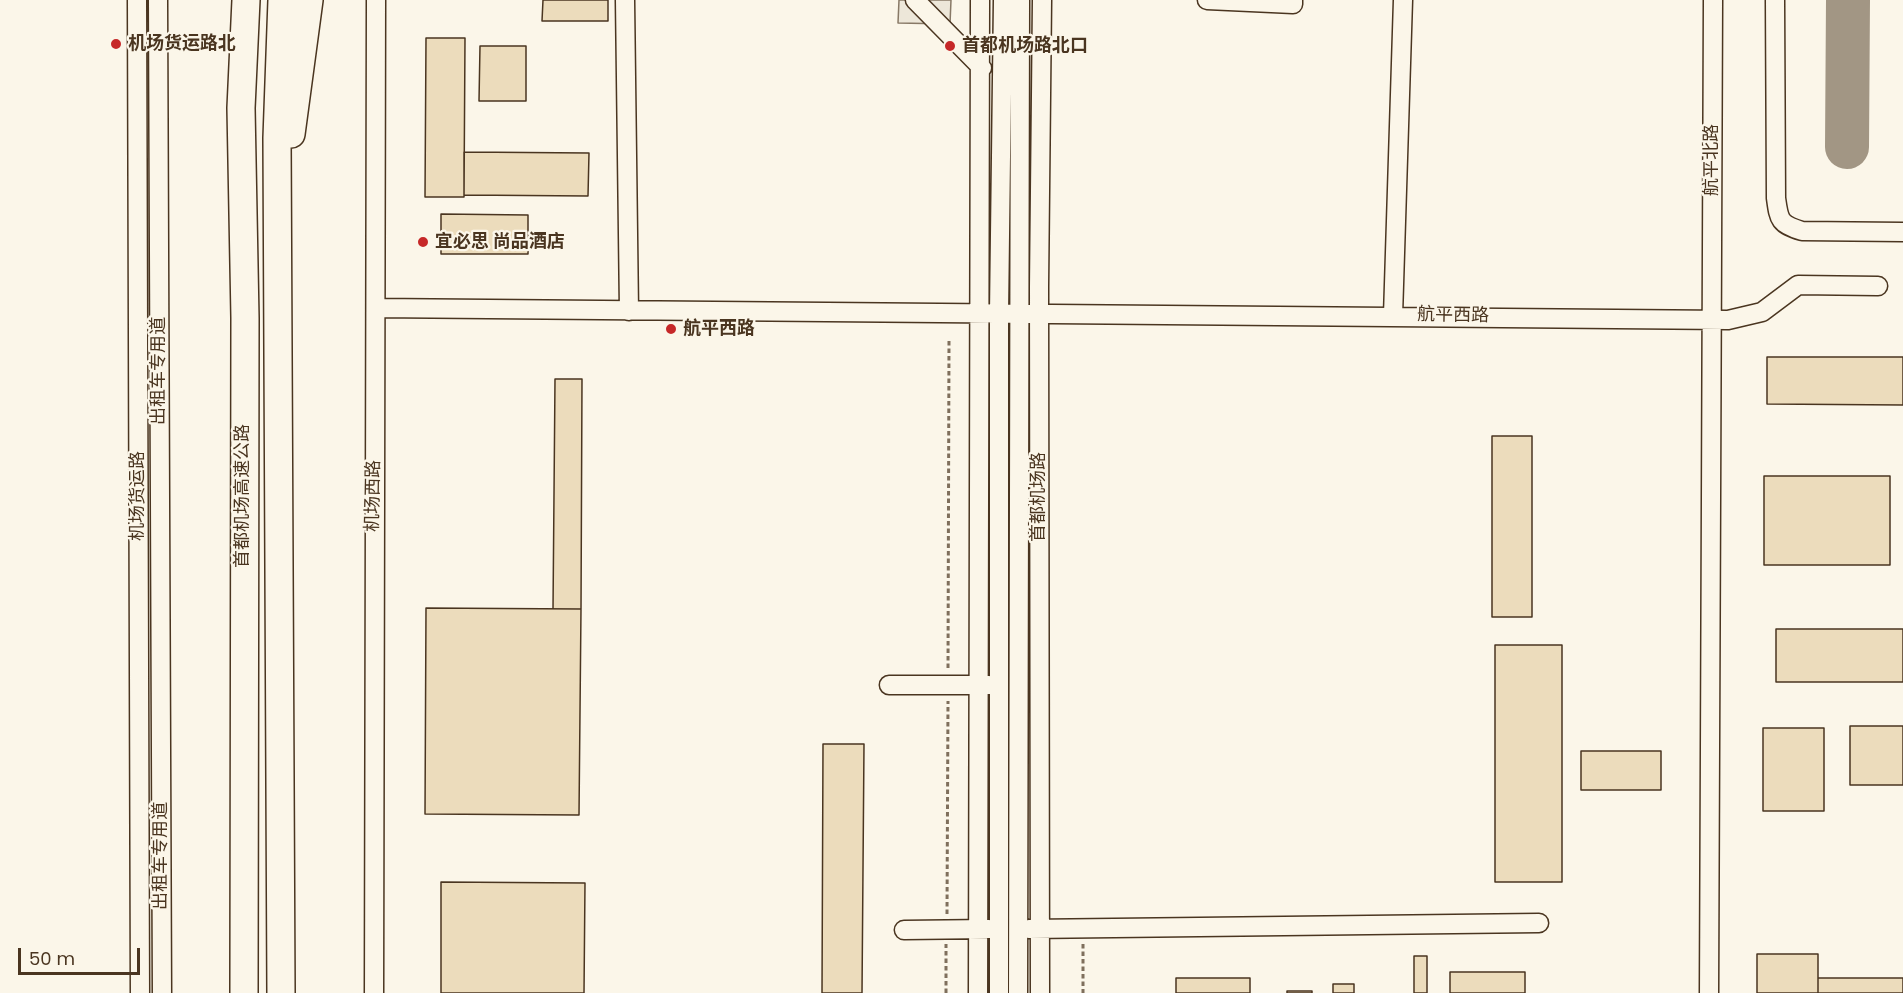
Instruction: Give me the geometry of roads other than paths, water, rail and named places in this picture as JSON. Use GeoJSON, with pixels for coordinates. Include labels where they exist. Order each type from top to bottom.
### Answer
{"type":"FeatureCollection","features":[{"type":"Feature","properties":{"kind":"highway","name":"首都机场高速公路"},"geometry":{"type":"LineString","coordinates":[[281,993],[278,94],[282,0]]}},
{"type":"Feature","properties":{"kind":"highway","name":"首都机场高速公路"},"geometry":{"type":"LineString","coordinates":[[244,993],[245,318],[241,108],[245,3]]}},
{"type":"Feature","properties":{"kind":"highway"},"geometry":{"type":"LineString","coordinates":[[279,213],[308,7]]}},
{"type":"Feature","properties":{"kind":"street","name":"机场货运路"},"geometry":{"type":"LineString","coordinates":[[137,0],[140,993]]}},
{"type":"Feature","properties":{"kind":"street","name":"出租车专用道"},"geometry":{"type":"LineString","coordinates":[[158,0],[162,993]]}},
{"type":"Feature","properties":{"kind":"street","name":"机场西路"},"geometry":{"type":"LineString","coordinates":[[374,993],[373,579],[376,0]]}},
{"type":"Feature","properties":{"kind":"street"},"geometry":{"type":"LineString","coordinates":[[625,0],[629,311]]}},
{"type":"Feature","properties":{"kind":"street"},"geometry":{"type":"LineString","coordinates":[[915,0],[980,63],[1001,100]]}},
{"type":"Feature","properties":{"kind":"street"},"geometry":{"type":"LineString","coordinates":[[978,993],[980,0]]}},
{"type":"Feature","properties":{"kind":"street"},"geometry":{"type":"LineString","coordinates":[[999,993],[999,313],[1003,0]]}},
{"type":"Feature","properties":{"kind":"street","name":"首都机场路"},"geometry":{"type":"LineString","coordinates":[[1017,993],[1020,0]]}},
{"type":"Feature","properties":{"kind":"street","name":"首都机场路"},"geometry":{"type":"LineString","coordinates":[[1040,993],[1039,314],[1042,0]]}},
{"type":"Feature","properties":{"kind":"street"},"geometry":{"type":"LineString","coordinates":[[1207,0],[1293,4],[1293,0]]}},
{"type":"Feature","properties":{"kind":"street"},"geometry":{"type":"LineString","coordinates":[[1393,316],[1403,0]]}},
{"type":"Feature","properties":{"kind":"street","name":"航平北路"},"geometry":{"type":"LineString","coordinates":[[1709,993],[1713,0]]}},
{"type":"Feature","properties":{"kind":"street"},"geometry":{"type":"LineString","coordinates":[[1775,0],[1776,198],[1779,218],[1786,226],[1802,231],[1903,232]]}},
{"type":"Feature","properties":{"kind":"street"},"geometry":{"type":"LineString","coordinates":[[1020,102],[1041,68]]}},
{"type":"Feature","properties":{"kind":"street","name":"航平西路"},"geometry":{"type":"LineString","coordinates":[[999,313],[1728,320],[1762,312],[1798,285],[1878,286]]}},
{"type":"Feature","properties":{"kind":"street"},"geometry":{"type":"LineString","coordinates":[[376,308],[999,313]]}},
{"type":"Feature","properties":{"kind":"street"},"geometry":{"type":"LineString","coordinates":[[979,530],[999,506]]}},
{"type":"Feature","properties":{"kind":"street"},"geometry":{"type":"LineString","coordinates":[[1019,507],[1039,531]]}},
{"type":"Feature","properties":{"kind":"street"},"geometry":{"type":"LineString","coordinates":[[889,685],[1018,686]]}},
{"type":"Feature","properties":{"kind":"street"},"geometry":{"type":"LineString","coordinates":[[1018,787],[1039,755]]}},
{"type":"Feature","properties":{"kind":"street"},"geometry":{"type":"LineString","coordinates":[[978,756],[999,786]]}},
{"type":"Feature","properties":{"kind":"street"},"geometry":{"type":"LineString","coordinates":[[904,930],[1539,923]]}},
{"type":"Feature","properties":{"kind":"place","name":"机场货运路北"},"geometry":{"type":"Point","coordinates":[116,44]}},
{"type":"Feature","properties":{"kind":"place","name":"首都机场路北口"},"geometry":{"type":"Point","coordinates":[950,46]}},
{"type":"Feature","properties":{"kind":"place","name":"宜必思 尚品酒店"},"geometry":{"type":"Point","coordinates":[423,242]}},
{"type":"Feature","properties":{"kind":"place","name":"航平西路"},"geometry":{"type":"Point","coordinates":[671,329]}}]}
